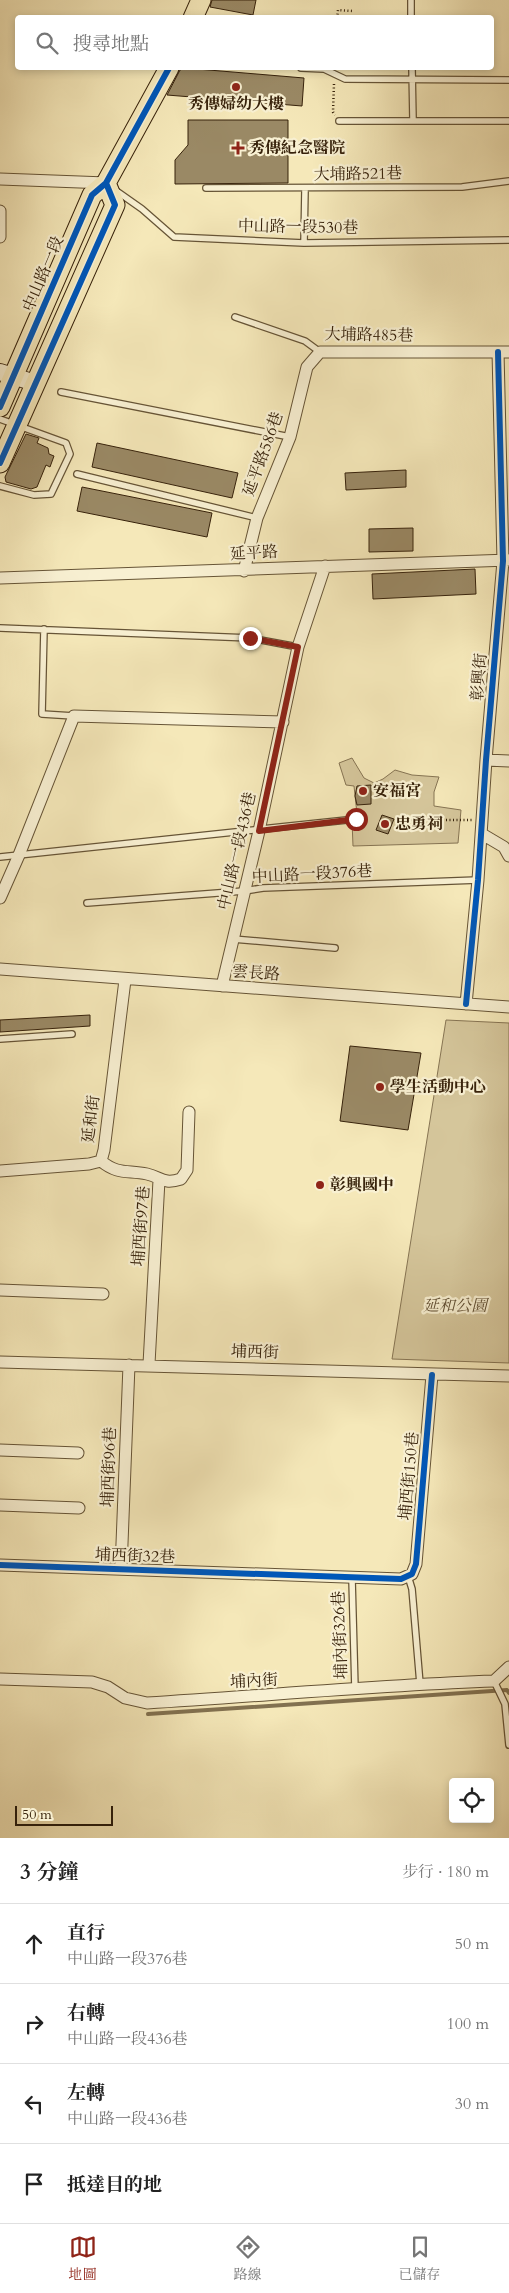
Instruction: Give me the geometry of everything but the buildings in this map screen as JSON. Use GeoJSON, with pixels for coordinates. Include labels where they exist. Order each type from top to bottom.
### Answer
{"type":"FeatureCollection","features":[{"type":"Feature","properties":{"kind":"main road"},"geometry":{"type":"LineString","coordinates":[[194,15],[201,0]]}},
{"type":"Feature","properties":{"kind":"main road","name":"中山路一段"},"geometry":{"type":"LineString","coordinates":[[0,407],[7,374],[92,195],[106,183],[168,70]]}},
{"type":"Feature","properties":{"kind":"main road"},"geometry":{"type":"LineString","coordinates":[[0,463],[8,423],[35,383],[115,205],[106,183]]}},
{"type":"Feature","properties":{"kind":"street"},"geometry":{"type":"LineString","coordinates":[[0,179],[106,183]]}},
{"type":"Feature","properties":{"kind":"street"},"geometry":{"type":"LineString","coordinates":[[0,211],[0,238]]}},
{"type":"Feature","properties":{"kind":"street","name":"大埔路485巷"},"geometry":{"type":"LineString","coordinates":[[320,352],[503,352]]}},
{"type":"Feature","properties":{"kind":"street","name":"延平路586巷"},"geometry":{"type":"LineString","coordinates":[[244,571],[257,518],[290,437],[307,367],[320,352]]}},
{"type":"Feature","properties":{"kind":"street","name":"彰興街"},"geometry":{"type":"LineString","coordinates":[[466,1004],[482,834],[486,760],[506,560],[503,352]]}},
{"type":"Feature","properties":{"kind":"street"},"geometry":{"type":"LineString","coordinates":[[7,374],[35,383]]}},
{"type":"Feature","properties":{"kind":"street","name":"延平路"},"geometry":{"type":"LineString","coordinates":[[0,578],[244,571],[326,566],[506,560]]}},
{"type":"Feature","properties":{"kind":"street","name":"中山路一段436巷"},"geometry":{"type":"LineString","coordinates":[[222,986],[259,831],[298,647],[326,566]]}},
{"type":"Feature","properties":{"kind":"street"},"geometry":{"type":"LineString","coordinates":[[0,898],[20,855],[74,716],[283,722]]}},
{"type":"Feature","properties":{"kind":"street"},"geometry":{"type":"LineString","coordinates":[[486,760],[509,761]]}},
{"type":"Feature","properties":{"kind":"street"},"geometry":{"type":"LineString","coordinates":[[482,834],[504,846],[509,856]]}},
{"type":"Feature","properties":{"kind":"street","name":"雲長路"},"geometry":{"type":"LineString","coordinates":[[0,969],[124,980],[509,1007]]}},
{"type":"Feature","properties":{"kind":"street","name":"延和街"},"geometry":{"type":"LineString","coordinates":[[0,1171],[88,1164],[101,1161],[104,1150],[124,980]]}},
{"type":"Feature","properties":{"kind":"street","name":"埔西街97巷"},"geometry":{"type":"LineString","coordinates":[[150,1364],[159,1180],[174,1182],[181,1179],[187,1170],[189,1112]]}},
{"type":"Feature","properties":{"kind":"street"},"geometry":{"type":"LineString","coordinates":[[101,1161],[112,1170],[148,1174],[159,1180]]}},
{"type":"Feature","properties":{"kind":"street"},"geometry":{"type":"LineString","coordinates":[[0,1290],[103,1294]]}},
{"type":"Feature","properties":{"kind":"street","name":"埔西街"},"geometry":{"type":"LineString","coordinates":[[0,1362],[150,1364],[432,1375],[509,1376]]}},
{"type":"Feature","properties":{"kind":"street","name":"埔西街96巷"},"geometry":{"type":"LineString","coordinates":[[121,1569],[129,1365]]}},
{"type":"Feature","properties":{"kind":"street","name":"埔西街150巷"},"geometry":{"type":"LineString","coordinates":[[408,1576],[412,1574],[416,1564],[432,1375]]}},
{"type":"Feature","properties":{"kind":"street"},"geometry":{"type":"LineString","coordinates":[[0,1450],[78,1453]]}},
{"type":"Feature","properties":{"kind":"street"},"geometry":{"type":"LineString","coordinates":[[0,1505],[79,1508]]}},
{"type":"Feature","properties":{"kind":"street","name":"埔西街32巷"},"geometry":{"type":"LineString","coordinates":[[0,1565],[352,1579],[401,1579],[408,1576]]}},
{"type":"Feature","properties":{"kind":"street"},"geometry":{"type":"LineString","coordinates":[[494,1681],[509,1667]]}},
{"type":"Feature","properties":{"kind":"street","name":"埔內街"},"geometry":{"type":"LineString","coordinates":[[0,1679],[92,1682],[108,1687],[125,1698],[146,1703],[420,1684],[494,1681]]}},
{"type":"Feature","properties":{"kind":"lane"},"geometry":{"type":"LineString","coordinates":[[411,0],[411,15]]}},
{"type":"Feature","properties":{"kind":"lane"},"geometry":{"type":"LineString","coordinates":[[326,70],[345,79],[509,80]]}},
{"type":"Feature","properties":{"kind":"lane"},"geometry":{"type":"LineString","coordinates":[[412,70],[413,120]]}},
{"type":"Feature","properties":{"kind":"lane"},"geometry":{"type":"LineString","coordinates":[[339,121],[509,121]]}},
{"type":"Feature","properties":{"kind":"lane","name":"大埔路521巷"},"geometry":{"type":"LineString","coordinates":[[206,188],[305,189],[462,186],[509,181]]}},
{"type":"Feature","properties":{"kind":"lane","name":"中山路一段530巷"},"geometry":{"type":"LineString","coordinates":[[106,183],[142,209],[174,237],[304,243],[509,240]]}},
{"type":"Feature","properties":{"kind":"lane"},"geometry":{"type":"LineString","coordinates":[[304,243],[305,189]]}},
{"type":"Feature","properties":{"kind":"lane","name":"大埔路485巷"},"geometry":{"type":"LineString","coordinates":[[235,317],[305,341],[320,352]]}},
{"type":"Feature","properties":{"kind":"lane"},"geometry":{"type":"LineString","coordinates":[[61,392],[290,437]]}},
{"type":"Feature","properties":{"kind":"lane"},"geometry":{"type":"LineString","coordinates":[[0,486],[34,495],[51,494],[70,454],[66,443],[8,423]]}},
{"type":"Feature","properties":{"kind":"lane"},"geometry":{"type":"LineString","coordinates":[[77,474],[257,518]]}},
{"type":"Feature","properties":{"kind":"lane"},"geometry":{"type":"LineString","coordinates":[[0,628],[250,638],[298,647]]}},
{"type":"Feature","properties":{"kind":"lane"},"geometry":{"type":"LineString","coordinates":[[44,629],[42,714],[74,716]]}},
{"type":"Feature","properties":{"kind":"lane"},"geometry":{"type":"LineString","coordinates":[[0,857],[259,831],[356,819]]}},
{"type":"Feature","properties":{"kind":"lane","name":"中山路一段376巷"},"geometry":{"type":"LineString","coordinates":[[87,903],[263,888],[478,880]]}},
{"type":"Feature","properties":{"kind":"lane"},"geometry":{"type":"LineString","coordinates":[[233,939],[335,948]]}},
{"type":"Feature","properties":{"kind":"lane"},"geometry":{"type":"LineString","coordinates":[[0,1039],[72,1034]]}},
{"type":"Feature","properties":{"kind":"lane"},"geometry":{"type":"LineString","coordinates":[[408,1576],[412,1589],[420,1684]]}},
{"type":"Feature","properties":{"kind":"lane","name":"埔內街326巷"},"geometry":{"type":"LineString","coordinates":[[352,1579],[355,1690]]}},
{"type":"Feature","properties":{"kind":"lane"},"geometry":{"type":"LineString","coordinates":[[494,1681],[505,1704],[509,1745]]}},
{"type":"Feature","properties":{"kind":"path"},"geometry":{"type":"LineString","coordinates":[[337,15],[338,10],[353,11]]}},
{"type":"Feature","properties":{"kind":"path"},"geometry":{"type":"LineString","coordinates":[[334,74],[333,112],[339,121]]}},
{"type":"Feature","properties":{"kind":"path"},"geometry":{"type":"LineString","coordinates":[[411,820],[483,820]]}},
{"type":"Feature","properties":{"kind":"green space"},"geometry":{"type":"Polygon","coordinates":[[[352,758],[364,778],[374,783],[395,770],[412,775],[439,777],[434,792],[434,806],[461,810],[458,843],[353,846],[352,821],[357,814],[354,786],[346,785],[339,763],[352,758]]]}},
{"type":"Feature","properties":{"kind":"green space","name":"延和公園"},"geometry":{"type":"Polygon","coordinates":[[[446,1020],[509,1023],[509,1363],[392,1359],[446,1020]]]}},
{"type":"Feature","properties":{"kind":"waterway"},"geometry":{"type":"LineString","coordinates":[[148,1714],[507,1690],[509,1693]]}},
{"type":"Feature","properties":{"kind":"cycle path"},"geometry":{"type":"LineString","coordinates":[[0,407],[92,195],[106,183],[168,70]]}},
{"type":"Feature","properties":{"kind":"cycle path"},"geometry":{"type":"LineString","coordinates":[[0,463],[115,205],[106,183]]}},
{"type":"Feature","properties":{"kind":"cycle path"},"geometry":{"type":"LineString","coordinates":[[466,1004],[478,880],[503,561],[498,352]]}},
{"type":"Feature","properties":{"kind":"cycle path"},"geometry":{"type":"LineString","coordinates":[[0,1565],[401,1579],[412,1574],[416,1564],[432,1375]]}},
{"type":"Feature","properties":{"kind":"place","name":"秀傳婦幼大樓"},"geometry":{"type":"Point","coordinates":[236,87]}},
{"type":"Feature","properties":{"kind":"place","name":"秀傳紀念醫院"},"geometry":{"type":"Point","coordinates":[238,148]}},
{"type":"Feature","properties":{"kind":"place","name":"安福宮"},"geometry":{"type":"Point","coordinates":[363,791]}},
{"type":"Feature","properties":{"kind":"place","name":"忠勇祠"},"geometry":{"type":"Point","coordinates":[385,824]}},
{"type":"Feature","properties":{"kind":"place","name":"學生活動中心"},"geometry":{"type":"Point","coordinates":[380,1087]}},
{"type":"Feature","properties":{"kind":"place","name":"彰興國中"},"geometry":{"type":"Point","coordinates":[320,1185]}},
{"type":"Feature","properties":{"kind":"route"},"geometry":{"type":"LineString","coordinates":[[250,638],[298,647],[259,831],[356,819]]}}]}
